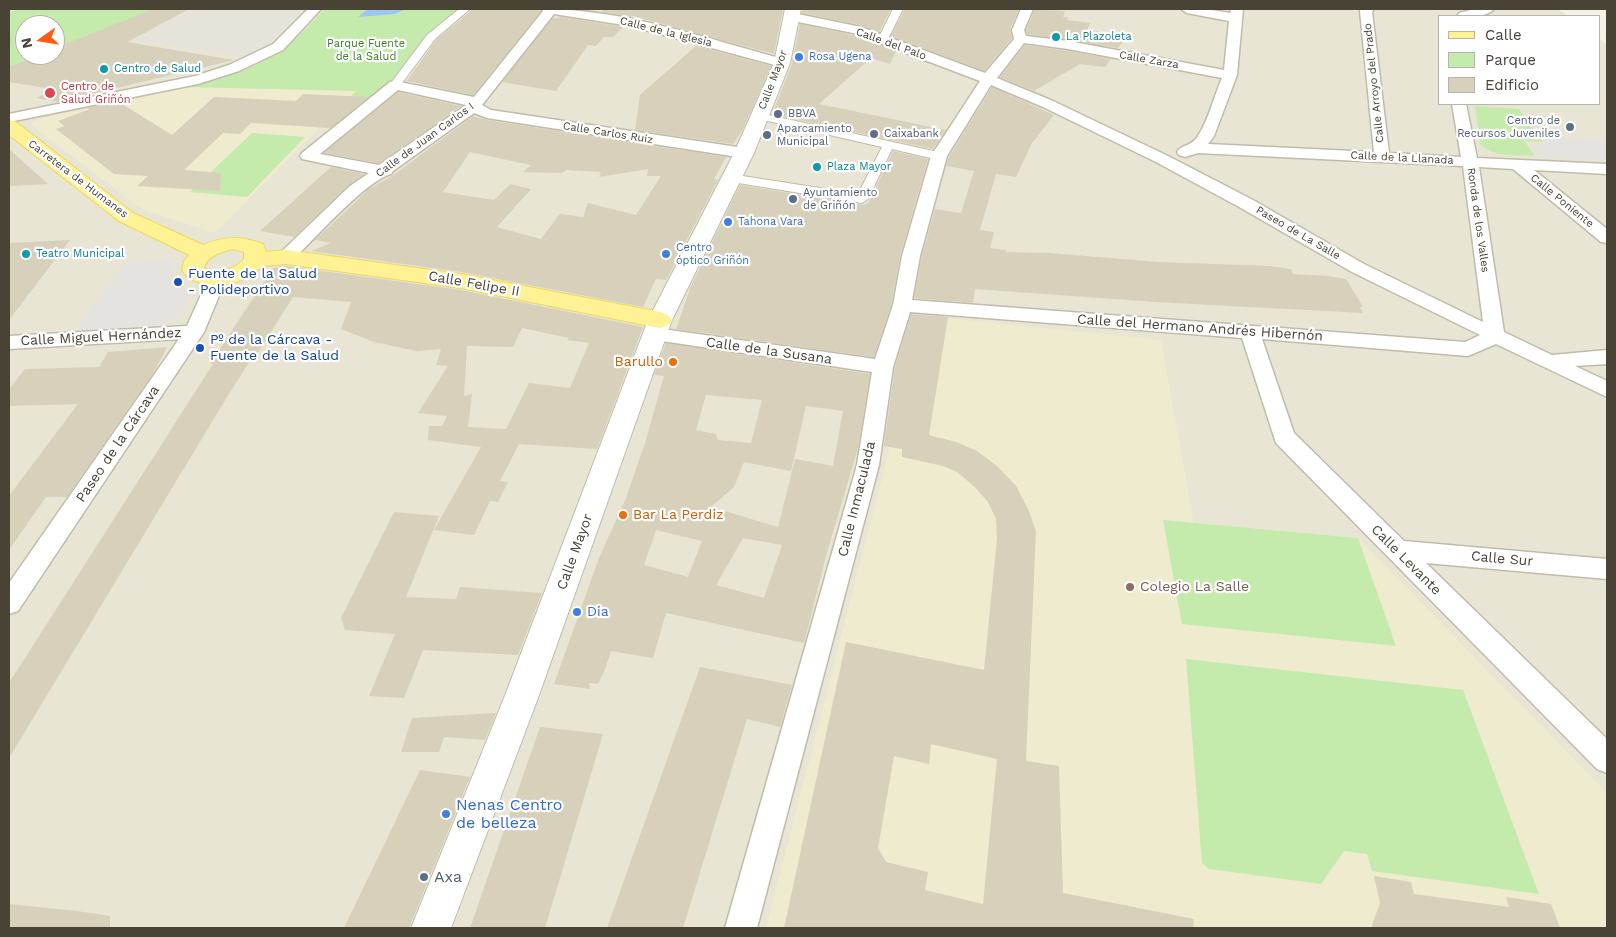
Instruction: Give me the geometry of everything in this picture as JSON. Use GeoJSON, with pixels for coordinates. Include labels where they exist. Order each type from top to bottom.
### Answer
{"type":"FeatureCollection","features":[{"type":"Feature","properties":{"kind":"main road","name":"Carretera de Humanes"},"geometry":{"type":"LineString","coordinates":[[9,126],[126,217],[203,253]]}},
{"type":"Feature","properties":{"kind":"main road"},"geometry":{"type":"LineString","coordinates":[[242,244],[255,249],[257,254],[255,260],[241,272],[217,279],[200,278],[192,270],[193,264],[203,253],[222,245],[242,244]]}},
{"type":"Feature","properties":{"kind":"main road","name":"Calle Felipe II"},"geometry":{"type":"LineString","coordinates":[[255,260],[286,257],[461,281],[658,327]]}},
{"type":"Feature","properties":{"kind":"street"},"geometry":{"type":"LineString","coordinates":[[9,118],[198,80],[234,68],[278,47],[315,9]]}},
{"type":"Feature","properties":{"kind":"street"},"geometry":{"type":"LineString","coordinates":[[385,171],[308,156],[395,85],[431,36],[465,9]]}},
{"type":"Feature","properties":{"kind":"street","name":"Calle de la Iglesia"},"geometry":{"type":"LineString","coordinates":[[549,9],[588,12],[632,22],[782,63]]}},
{"type":"Feature","properties":{"kind":"street","name":"Calle de Juan Carlos I"},"geometry":{"type":"LineString","coordinates":[[286,257],[356,189],[385,171],[474,106],[549,9]]}},
{"type":"Feature","properties":{"kind":"street"},"geometry":{"type":"LineString","coordinates":[[882,41],[898,9]]}},
{"type":"Feature","properties":{"kind":"street","name":"Calle Inmaculada"},"geometry":{"type":"LineString","coordinates":[[741,928],[868,465],[883,367],[902,305],[911,256],[939,156],[1019,34],[1027,9]]}},
{"type":"Feature","properties":{"kind":"street"},"geometry":{"type":"LineString","coordinates":[[1162,159],[1197,148],[1206,136],[1230,75],[1237,14],[1187,9]]}},
{"type":"Feature","properties":{"kind":"street","name":"Calle Arroyo del Prado"},"geometry":{"type":"LineString","coordinates":[[1368,9],[1366,11],[1382,157]]}},
{"type":"Feature","properties":{"kind":"street"},"geometry":{"type":"LineString","coordinates":[[1467,15],[1488,9]]}},
{"type":"Feature","properties":{"kind":"street","name":"Calle del Palo"},"geometry":{"type":"LineString","coordinates":[[793,13],[856,30],[988,79]]}},
{"type":"Feature","properties":{"kind":"street","name":"Calle Mayor"},"geometry":{"type":"LineString","coordinates":[[431,928],[524,688],[658,327],[744,153],[782,63],[793,13]]}},
{"type":"Feature","properties":{"kind":"street","name":"Calle Zarza"},"geometry":{"type":"LineString","coordinates":[[1019,34],[1230,75]]}},
{"type":"Feature","properties":{"kind":"street","name":"Paseo de La Salle"},"geometry":{"type":"LineString","coordinates":[[988,79],[1048,104],[1162,159],[1247,204],[1358,268],[1607,390]]}},
{"type":"Feature","properties":{"kind":"street","name":"Calle Carlos Ruiz"},"geometry":{"type":"LineString","coordinates":[[395,85],[469,100],[474,106],[487,114],[744,153]]}},
{"type":"Feature","properties":{"kind":"street","name":"Ronda de los Valles"},"geometry":{"type":"LineString","coordinates":[[1459,105],[1470,161],[1495,336]]}},
{"type":"Feature","properties":{"kind":"street"},"geometry":{"type":"LineString","coordinates":[[758,118],[939,156]]}},
{"type":"Feature","properties":{"kind":"street"},"geometry":{"type":"LineString","coordinates":[[730,179],[862,199],[889,144]]}},
{"type":"Feature","properties":{"kind":"street","name":"Calle de la Llanada"},"geometry":{"type":"LineString","coordinates":[[1197,148],[1607,169]]}},
{"type":"Feature","properties":{"kind":"street","name":"Calle Poniente"},"geometry":{"type":"LineString","coordinates":[[1517,164],[1607,238]]}},
{"type":"Feature","properties":{"kind":"street","name":"Paseo de la Cárcava"},"geometry":{"type":"LineString","coordinates":[[9,602],[194,332],[217,279]]}},
{"type":"Feature","properties":{"kind":"street","name":"Calle del Hermano Andrés Hibernón"},"geometry":{"type":"LineString","coordinates":[[902,305],[1468,349],[1495,336]]}},
{"type":"Feature","properties":{"kind":"street","name":"Calle de la Susana"},"geometry":{"type":"LineString","coordinates":[[658,327],[883,367]]}},
{"type":"Feature","properties":{"kind":"street","name":"Calle Miguel Hernández"},"geometry":{"type":"LineString","coordinates":[[11,345],[194,332]]}},
{"type":"Feature","properties":{"kind":"street","name":"Calle Levante"},"geometry":{"type":"LineString","coordinates":[[1250,332],[1284,436],[1607,759]]}},
{"type":"Feature","properties":{"kind":"street"},"geometry":{"type":"LineString","coordinates":[[1550,362],[1607,357]]}},
{"type":"Feature","properties":{"kind":"street","name":"Calle Sur"},"geometry":{"type":"LineString","coordinates":[[1396,550],[1607,569]]}},
{"type":"Feature","properties":{"kind":"shaded area"},"geometry":{"type":"Polygon","coordinates":[[[9,9],[1558,9],[1567,15],[1438,15],[1438,105],[1601,105],[1601,40],[1607,45],[1607,928],[9,928],[9,9]]]}},
{"type":"Feature","properties":{"kind":"shaded area"},"geometry":{"type":"Polygon","coordinates":[[[189,9],[305,9],[260,50],[243,57],[133,39],[189,9]]]}},
{"type":"Feature","properties":{"kind":"shaded area"},"geometry":{"type":"Polygon","coordinates":[[[188,87],[356,91],[215,233],[143,210],[31,125],[36,120],[188,87]]]}},
{"type":"Feature","properties":{"kind":"shaded area"},"geometry":{"type":"Polygon","coordinates":[[[1543,137],[1604,141],[1607,145],[1607,161],[1540,157],[1532,144],[1548,145],[1543,137]]]}},
{"type":"Feature","properties":{"kind":"shaded area"},"geometry":{"type":"Polygon","coordinates":[[[173,260],[171,274],[175,283],[190,293],[176,319],[156,325],[75,332],[126,262],[173,260]]]}},
{"type":"Feature","properties":{"kind":"shaded area","name":"Colegio La Salle"},"geometry":{"type":"Polygon","coordinates":[[[915,315],[1161,340],[1194,523],[1358,538],[1607,793],[1607,928],[766,928],[888,455],[915,315]]]}},
{"type":"Feature","properties":{"kind":"green space"},"geometry":{"type":"Polygon","coordinates":[[[17,9],[172,9],[153,10],[176,16],[141,35],[106,28],[65,44],[65,15],[15,15],[15,65],[9,67],[9,13],[17,9]]]}},
{"type":"Feature","properties":{"kind":"green space","name":"Parque Fuente de la Salud"},"geometry":{"type":"Polygon","coordinates":[[[325,9],[465,9],[431,37],[395,85],[343,128],[322,126],[356,91],[188,87],[236,74],[270,58],[292,42],[325,9]]]}},
{"type":"Feature","properties":{"kind":"green space"},"geometry":{"type":"Polygon","coordinates":[[[1475,106],[1519,109],[1543,142],[1524,141],[1535,156],[1499,154],[1480,144],[1475,106]]]}},
{"type":"Feature","properties":{"kind":"green space"},"geometry":{"type":"Polygon","coordinates":[[[252,133],[305,137],[247,197],[190,192],[252,133]]]}},
{"type":"Feature","properties":{"kind":"green space"},"geometry":{"type":"Polygon","coordinates":[[[1163,520],[1358,538],[1396,646],[1182,624],[1163,520]]]}},
{"type":"Feature","properties":{"kind":"green space"},"geometry":{"type":"Polygon","coordinates":[[[1186,659],[1463,690],[1539,894],[1372,871],[1367,854],[1344,851],[1321,884],[1209,869],[1202,863],[1186,659]]]}},
{"type":"Feature","properties":{"kind":"water"},"geometry":{"type":"Polygon","coordinates":[[[368,9],[406,9],[395,14],[358,17],[368,9]]]}},
{"type":"Feature","properties":{"kind":"building"},"geometry":{"type":"Polygon","coordinates":[[[153,9],[189,9],[127,42],[234,60],[58,102],[37,98],[51,89],[9,82],[9,67],[15,65],[65,65],[65,44],[153,9]]]}},
{"type":"Feature","properties":{"kind":"building"},"geometry":{"type":"Polygon","coordinates":[[[473,9],[540,9],[541,11],[473,95],[407,81],[436,40],[473,9]]]}},
{"type":"Feature","properties":{"kind":"building"},"geometry":{"type":"Polygon","coordinates":[[[605,9],[783,9],[774,54],[633,16],[601,12],[605,9]]]}},
{"type":"Feature","properties":{"kind":"building"},"geometry":{"type":"Polygon","coordinates":[[[803,9],[891,9],[879,32],[861,25],[802,13],[803,9]]]}},
{"type":"Feature","properties":{"kind":"building"},"geometry":{"type":"Polygon","coordinates":[[[905,9],[1019,9],[1010,29],[1012,38],[984,71],[891,36],[905,9]]]}},
{"type":"Feature","properties":{"kind":"building"},"geometry":{"type":"Polygon","coordinates":[[[1035,9],[1065,11],[1063,17],[1068,17],[1067,20],[1090,23],[1087,30],[1127,36],[1118,48],[1027,34],[1026,30],[1035,9]]]}},
{"type":"Feature","properties":{"kind":"building"},"geometry":{"type":"Polygon","coordinates":[[[561,17],[623,27],[613,37],[604,37],[596,46],[588,45],[556,91],[502,82],[552,19],[561,17]]]}},
{"type":"Feature","properties":{"kind":"building"},"geometry":{"type":"Polygon","coordinates":[[[800,24],[852,35],[896,51],[890,64],[871,58],[819,104],[946,130],[933,149],[772,114],[792,64],[800,24]]]}},
{"type":"Feature","properties":{"kind":"building"},"geometry":{"type":"Polygon","coordinates":[[[1025,45],[1111,59],[1105,67],[1080,64],[1034,91],[1000,77],[1025,45]]]}},
{"type":"Feature","properties":{"kind":"building"},"geometry":{"type":"Polygon","coordinates":[[[696,46],[771,66],[742,131],[733,144],[635,130],[640,95],[696,46]]]}},
{"type":"Feature","properties":{"kind":"building"},"geometry":{"type":"Polygon","coordinates":[[[992,87],[1054,115],[1032,143],[1016,177],[996,174],[980,230],[994,232],[990,248],[1006,250],[1006,252],[1050,253],[1159,262],[1270,266],[1291,269],[1293,274],[1346,279],[1363,307],[1360,307],[1363,313],[1155,302],[975,289],[973,303],[914,298],[922,256],[935,209],[961,213],[974,171],[946,166],[949,157],[992,87]]]}},
{"type":"Feature","properties":{"kind":"building"},"geometry":{"type":"Polygon","coordinates":[[[398,92],[461,106],[379,163],[324,153],[398,92]]]}},
{"type":"Feature","properties":{"kind":"building"},"geometry":{"type":"Polygon","coordinates":[[[303,94],[368,97],[330,128],[251,123],[240,134],[223,133],[184,170],[221,173],[220,191],[137,186],[148,176],[114,174],[56,129],[65,126],[58,121],[90,109],[87,108],[119,102],[172,135],[214,97],[296,101],[303,94]]]}},
{"type":"Feature","properties":{"kind":"building"},"geometry":{"type":"Polygon","coordinates":[[[473,116],[487,120],[726,157],[714,179],[718,180],[666,280],[656,279],[643,307],[461,272],[311,251],[331,243],[315,240],[369,189],[392,176],[473,116]],[[470,152],[443,192],[494,200],[510,184],[531,189],[497,227],[541,239],[560,214],[583,217],[588,203],[636,215],[661,176],[647,176],[648,169],[599,177],[601,172],[566,170],[562,173],[523,172],[531,165],[470,152]]]}},
{"type":"Feature","properties":{"kind":"building"},"geometry":{"type":"Polygon","coordinates":[[[9,149],[48,184],[9,186],[9,149]]]}},
{"type":"Feature","properties":{"kind":"building"},"geometry":{"type":"Polygon","coordinates":[[[893,151],[928,159],[900,256],[891,305],[874,357],[676,329],[691,286],[740,185],[863,205],[870,200],[893,151]]]}},
{"type":"Feature","properties":{"kind":"building"},"geometry":{"type":"Polygon","coordinates":[[[331,167],[364,174],[349,185],[294,237],[260,231],[331,167]]]}},
{"type":"Feature","properties":{"kind":"building"},"geometry":{"type":"Polygon","coordinates":[[[70,240],[9,320],[9,243],[70,240]]]}},
{"type":"Feature","properties":{"kind":"building"},"geometry":{"type":"Polygon","coordinates":[[[286,266],[461,290],[643,327],[597,449],[519,444],[500,481],[508,482],[498,502],[490,501],[474,535],[434,530],[481,447],[428,440],[429,426],[442,426],[447,416],[418,413],[448,366],[436,365],[441,349],[416,351],[374,342],[341,329],[351,302],[293,297],[256,356],[253,356],[227,397],[9,758],[9,683],[213,364],[210,364],[273,268],[286,266]],[[522,328],[513,347],[467,346],[464,396],[472,394],[468,427],[506,429],[529,383],[570,388],[589,343],[567,340],[569,338],[522,328]]]}},
{"type":"Feature","properties":{"kind":"building"},"geometry":{"type":"Polygon","coordinates":[[[911,314],[948,317],[929,435],[956,442],[977,451],[997,466],[1016,486],[1028,509],[1036,531],[1026,761],[1059,766],[1063,893],[1194,919],[1193,928],[784,928],[846,642],[984,670],[997,539],[996,519],[988,502],[975,487],[957,472],[943,466],[902,457],[902,449],[884,446],[895,367],[911,314]],[[931,744],[929,764],[894,756],[878,848],[886,862],[928,872],[925,890],[983,904],[997,759],[931,744]]]}},
{"type":"Feature","properties":{"kind":"building"},"geometry":{"type":"Polygon","coordinates":[[[666,343],[870,374],[858,448],[826,556],[804,643],[666,613],[653,658],[611,651],[598,684],[589,683],[590,689],[554,684],[599,558],[626,498],[645,443],[664,376],[654,375],[666,343]],[[706,395],[696,430],[716,434],[718,440],[751,443],[762,400],[706,395]],[[806,406],[791,471],[744,462],[734,487],[711,507],[778,527],[795,459],[833,466],[843,411],[806,406]],[[656,530],[644,565],[688,577],[702,541],[656,530]],[[743,538],[716,585],[764,598],[782,545],[743,538]]]}},
{"type":"Feature","properties":{"kind":"building"},"geometry":{"type":"Polygon","coordinates":[[[167,347],[154,372],[67,497],[46,497],[9,550],[9,496],[78,404],[9,406],[9,389],[25,369],[99,367],[108,352],[167,347]]]}},
{"type":"Feature","properties":{"kind":"building"},"geometry":{"type":"Polygon","coordinates":[[[394,512],[439,516],[406,597],[456,599],[460,587],[542,593],[518,655],[423,650],[404,698],[369,696],[395,634],[345,630],[341,618],[394,512]]]}},
{"type":"Feature","properties":{"kind":"building"},"geometry":{"type":"Polygon","coordinates":[[[700,667],[792,685],[780,727],[747,719],[683,928],[607,928],[700,667]]]}},
{"type":"Feature","properties":{"kind":"building"},"geometry":{"type":"Polygon","coordinates":[[[496,713],[485,740],[444,737],[439,752],[401,752],[412,718],[496,713]]]}},
{"type":"Feature","properties":{"kind":"building"},"geometry":{"type":"Polygon","coordinates":[[[540,727],[603,734],[545,928],[470,928],[540,727]]]}},
{"type":"Feature","properties":{"kind":"building"},"geometry":{"type":"Polygon","coordinates":[[[420,770],[470,777],[409,928],[344,928],[420,770]]]}},
{"type":"Feature","properties":{"kind":"building"},"geometry":{"type":"Polygon","coordinates":[[[1374,876],[1411,882],[1414,894],[1509,907],[1506,897],[1551,904],[1560,928],[1371,928],[1380,903],[1374,876]]]}},
{"type":"Feature","properties":{"kind":"building"},"geometry":{"type":"Polygon","coordinates":[[[9,904],[110,916],[110,928],[9,928],[9,904]]]}},
{"type":"Feature","properties":{"kind":"place","name":"La Plazoleta"},"geometry":{"type":"Point","coordinates":[1056,37]}},
{"type":"Feature","properties":{"kind":"place","name":"Rosa Ugena"},"geometry":{"type":"Point","coordinates":[799,57]}},
{"type":"Feature","properties":{"kind":"place","name":"Centro de Salud"},"geometry":{"type":"Point","coordinates":[104,69]}},
{"type":"Feature","properties":{"kind":"place","name":"Centro de Salud Griñón"},"geometry":{"type":"Point","coordinates":[50,93]}},
{"type":"Feature","properties":{"kind":"place","name":"BBVA"},"geometry":{"type":"Point","coordinates":[778,114]}},
{"type":"Feature","properties":{"kind":"place","name":"Centro de Recursos Juveniles"},"geometry":{"type":"Point","coordinates":[1570,127]}},
{"type":"Feature","properties":{"kind":"place","name":"Caixabank"},"geometry":{"type":"Point","coordinates":[874,134]}},
{"type":"Feature","properties":{"kind":"place","name":"Aparcamiento Municipal"},"geometry":{"type":"Point","coordinates":[767,135]}},
{"type":"Feature","properties":{"kind":"place","name":"Plaza Mayor"},"geometry":{"type":"Point","coordinates":[817,167]}},
{"type":"Feature","properties":{"kind":"place","name":"Ayuntamiento de Griñón"},"geometry":{"type":"Point","coordinates":[793,199]}},
{"type":"Feature","properties":{"kind":"place","name":"Tahona Vara"},"geometry":{"type":"Point","coordinates":[728,222]}},
{"type":"Feature","properties":{"kind":"place","name":"Teatro Municipal"},"geometry":{"type":"Point","coordinates":[26,254]}},
{"type":"Feature","properties":{"kind":"place","name":"Centro óptico Griñón"},"geometry":{"type":"Point","coordinates":[666,254]}},
{"type":"Feature","properties":{"kind":"place","name":"Fuente de la Salud - Polideportivo"},"geometry":{"type":"Point","coordinates":[178,282]}},
{"type":"Feature","properties":{"kind":"place","name":"Pº de la Cárcava - Fuente de la Salud"},"geometry":{"type":"Point","coordinates":[200,348]}},
{"type":"Feature","properties":{"kind":"place","name":"Barullo"},"geometry":{"type":"Point","coordinates":[673,362]}},
{"type":"Feature","properties":{"kind":"place","name":"Bar La Perdiz"},"geometry":{"type":"Point","coordinates":[623,515]}},
{"type":"Feature","properties":{"kind":"place","name":"Colegio La Salle"},"geometry":{"type":"Point","coordinates":[1130,587]}},
{"type":"Feature","properties":{"kind":"place","name":"Dia"},"geometry":{"type":"Point","coordinates":[577,612]}},
{"type":"Feature","properties":{"kind":"place","name":"Nenas Centro de belleza"},"geometry":{"type":"Point","coordinates":[446,814]}},
{"type":"Feature","properties":{"kind":"place","name":"Axa"},"geometry":{"type":"Point","coordinates":[424,877]}}]}
